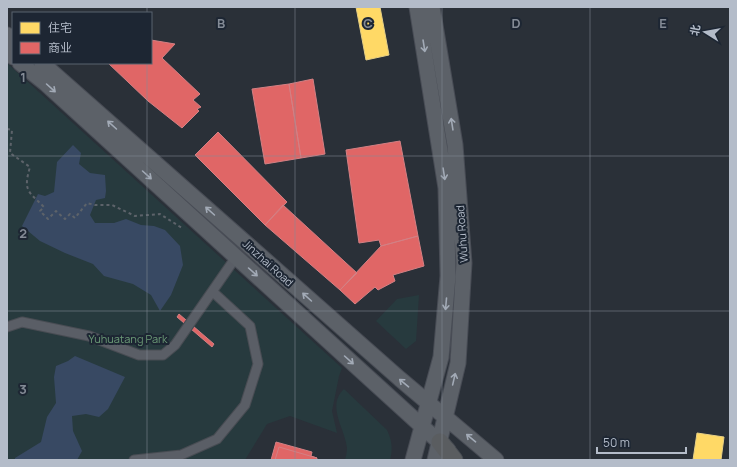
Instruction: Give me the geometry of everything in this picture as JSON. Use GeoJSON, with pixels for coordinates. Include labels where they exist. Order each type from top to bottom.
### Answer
{"type":"FeatureCollection","features":[{"type":"Feature","properties":{"kind":"highway"},"geometry":{"type":"LineString","coordinates":[[440,442],[454,460]]}},
{"type":"Feature","properties":{"kind":"main road","name":"Wuhu Road"},"geometry":{"type":"LineString","coordinates":[[413,460],[441,357],[448,276],[446,188],[418,7]]}},
{"type":"Feature","properties":{"kind":"main road","name":"Wuhu Road"},"geometry":{"type":"LineString","coordinates":[[432,7],[455,145],[464,263],[458,363],[435,460]]}},
{"type":"Feature","properties":{"kind":"main road","name":"Jinzhai Road"},"geometry":{"type":"LineString","coordinates":[[21,64],[46,83],[459,460]]}},
{"type":"Feature","properties":{"kind":"main road","name":"Jinzhai Road"},"geometry":{"type":"LineString","coordinates":[[43,64],[400,379],[496,460]]}},
{"type":"Feature","properties":{"kind":"street"},"geometry":{"type":"LineString","coordinates":[[7,327],[22,322],[89,336],[139,355],[163,355],[175,345],[236,257]]}},
{"type":"Feature","properties":{"kind":"street"},"geometry":{"type":"LineString","coordinates":[[134,460],[181,454],[217,439],[245,405],[258,364],[250,326],[213,292]]}},
{"type":"Feature","properties":{"kind":"path"},"geometry":{"type":"LineString","coordinates":[[7,129],[12,130],[10,153],[30,167],[26,180],[28,193],[44,207],[40,211],[48,219],[56,211],[65,219],[70,214],[75,218],[87,203],[95,205],[112,205],[135,216],[160,214],[187,231]]}},
{"type":"Feature","properties":{"kind":"green space","name":"Yuhuatang Park"},"geometry":{"type":"Polygon","coordinates":[[[7,63],[342,368],[332,411],[337,433],[290,416],[267,424],[245,460],[7,460],[7,63]]]}},
{"type":"Feature","properties":{"kind":"green space"},"geometry":{"type":"Polygon","coordinates":[[[419,295],[416,341],[406,349],[376,321],[397,299],[419,295]]]}},
{"type":"Feature","properties":{"kind":"green space"},"geometry":{"type":"Polygon","coordinates":[[[344,389],[387,430],[392,445],[390,460],[345,460],[347,452],[346,440],[337,410],[339,396],[344,389]]]}},
{"type":"Feature","properties":{"kind":"water"},"geometry":{"type":"Polygon","coordinates":[[[73,145],[81,153],[79,164],[90,173],[105,175],[105,198],[96,200],[90,215],[95,223],[114,223],[126,219],[141,225],[154,226],[165,230],[180,246],[183,265],[171,295],[160,311],[151,295],[133,284],[104,276],[93,264],[40,241],[22,226],[38,194],[45,196],[54,192],[57,162],[73,145]]]}},
{"type":"Feature","properties":{"kind":"water"},"geometry":{"type":"Polygon","coordinates":[[[75,356],[125,377],[108,409],[99,417],[86,414],[72,416],[73,431],[82,451],[77,460],[15,460],[15,458],[41,442],[47,417],[56,403],[54,377],[56,366],[75,356]]]}},
{"type":"Feature","properties":{"kind":"building: 住宅"},"geometry":{"type":"Polygon","coordinates":[[[356,7],[380,7],[389,55],[366,60],[356,7]]]}},
{"type":"Feature","properties":{"kind":"building: 住宅"},"geometry":{"type":"Polygon","coordinates":[[[160,59],[184,81],[168,98],[159,90],[148,101],[130,81],[146,64],[153,68],[160,59]]]}},
{"type":"Feature","properties":{"kind":"building: 住宅"},"geometry":{"type":"Polygon","coordinates":[[[697,433],[724,437],[721,460],[693,460],[697,433]]]}},
{"type":"Feature","properties":{"kind":"building: 商业"},"geometry":{"type":"Polygon","coordinates":[[[152,40],[175,44],[162,58],[200,94],[193,100],[201,107],[197,109],[199,111],[182,128],[148,101],[109,64],[152,64],[152,40]]]}},
{"type":"Feature","properties":{"kind":"building: 商业"},"geometry":{"type":"Polygon","coordinates":[[[313,79],[325,154],[301,158],[289,84],[313,79]]]}},
{"type":"Feature","properties":{"kind":"building: 商业"},"geometry":{"type":"Polygon","coordinates":[[[289,84],[301,158],[265,164],[252,89],[289,84]]]}},
{"type":"Feature","properties":{"kind":"building: 商业"},"geometry":{"type":"Polygon","coordinates":[[[218,132],[287,202],[265,225],[195,155],[218,132]]]}},
{"type":"Feature","properties":{"kind":"building: 商业"},"geometry":{"type":"Polygon","coordinates":[[[400,141],[418,236],[381,246],[379,240],[359,243],[346,150],[400,141]]]}},
{"type":"Feature","properties":{"kind":"building: 商业"},"geometry":{"type":"Polygon","coordinates":[[[283,205],[357,273],[340,290],[265,225],[283,205]]]}},
{"type":"Feature","properties":{"kind":"building: 商业"},"geometry":{"type":"Polygon","coordinates":[[[418,236],[424,266],[393,275],[395,281],[378,290],[375,287],[355,304],[340,290],[381,246],[418,236]]]}},
{"type":"Feature","properties":{"kind":"building: 商业"},"geometry":{"type":"Polygon","coordinates":[[[179,314],[214,344],[212,347],[177,317],[179,314]]]}},
{"type":"Feature","properties":{"kind":"building: 商业"},"geometry":{"type":"Polygon","coordinates":[[[276,442],[312,452],[311,456],[317,458],[316,460],[271,460],[276,442]]]}},
{"type":"Feature","properties":{"kind":"building: 商业"},"geometry":{"type":"Polygon","coordinates":[[[279,447],[317,458],[316,460],[275,460],[279,447]]]}}]}
